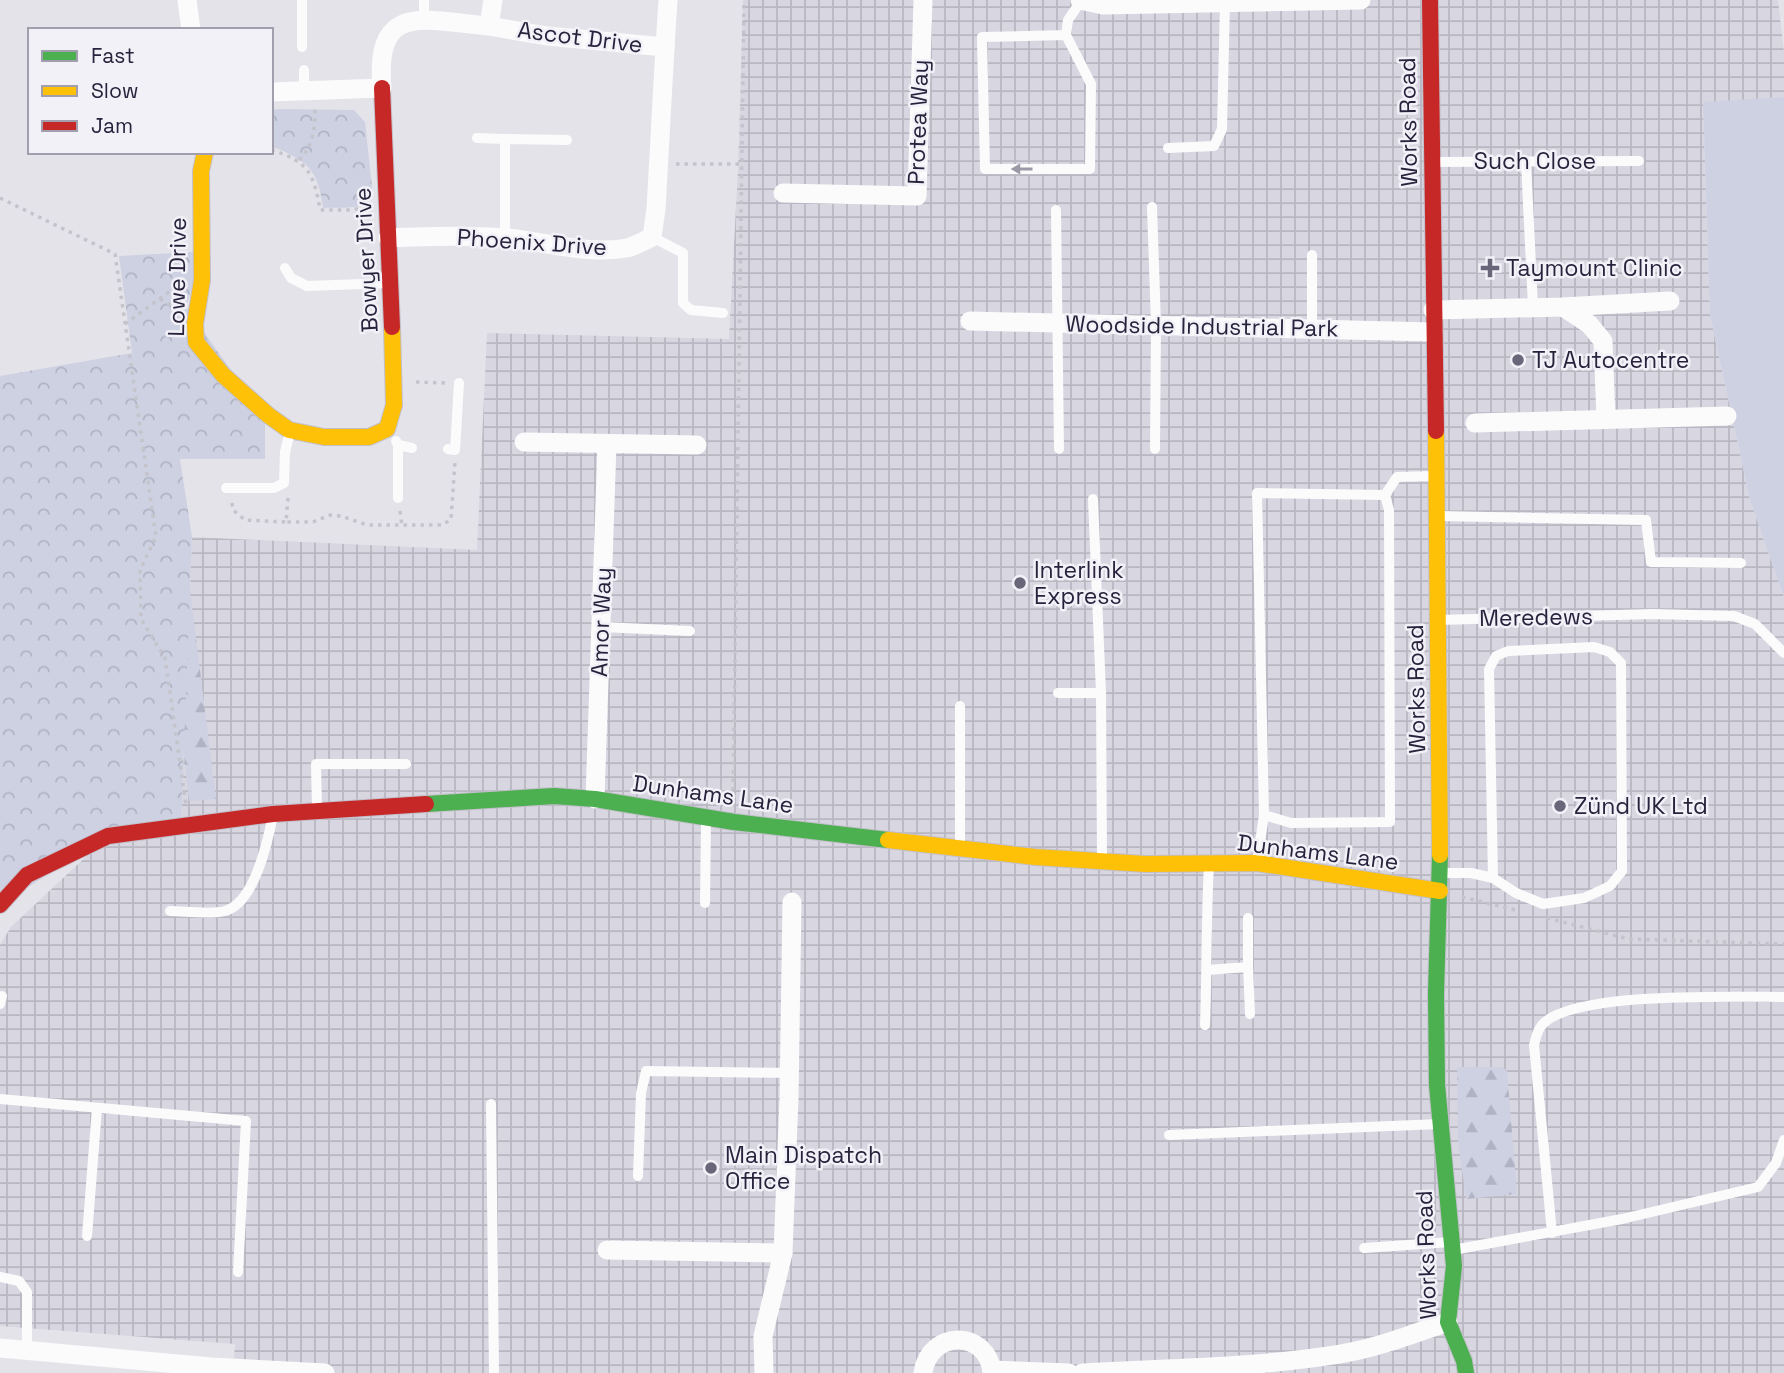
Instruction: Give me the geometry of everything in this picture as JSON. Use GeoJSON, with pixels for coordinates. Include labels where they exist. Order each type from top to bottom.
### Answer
{"type":"FeatureCollection","features":[{"type":"Feature","properties":{"kind":"street"},"geometry":{"type":"LineString","coordinates":[[187,0],[191,28]]}},
{"type":"Feature","properties":{"kind":"street"},"geometry":{"type":"LineString","coordinates":[[489,26],[493,0]]}},
{"type":"Feature","properties":{"kind":"street","name":"Ascot Drive"},"geometry":{"type":"LineString","coordinates":[[424,20],[489,26],[547,36],[665,47],[668,0]]}},
{"type":"Feature","properties":{"kind":"street","name":"Protea Way"},"geometry":{"type":"LineString","coordinates":[[783,193],[917,196],[923,0]]}},
{"type":"Feature","properties":{"kind":"street"},"geometry":{"type":"LineString","coordinates":[[1081,1],[1103,5],[1361,0]]}},
{"type":"Feature","properties":{"kind":"street","name":"Works Road"},"geometry":{"type":"LineString","coordinates":[[1430,0],[1440,873],[1436,993],[1437,1085],[1454,1266],[1448,1322],[1464,1361],[1466,1373]]}},
{"type":"Feature","properties":{"kind":"street"},"geometry":{"type":"LineString","coordinates":[[273,92],[382,88],[380,63],[386,37],[398,25],[424,20]]}},
{"type":"Feature","properties":{"kind":"street"},"geometry":{"type":"LineString","coordinates":[[652,237],[665,47]]}},
{"type":"Feature","properties":{"kind":"street","name":"Bowyer Drive"},"geometry":{"type":"LineString","coordinates":[[382,88],[394,381],[392,416],[387,430]]}},
{"type":"Feature","properties":{"kind":"street","name":"Lowe Drive"},"geometry":{"type":"LineString","coordinates":[[205,154],[201,171],[201,297],[195,319],[196,343],[209,362],[290,431],[315,436],[359,438],[376,436],[387,430]]}},
{"type":"Feature","properties":{"kind":"street","name":"Phoenix Drive"},"geometry":{"type":"LineString","coordinates":[[388,238],[505,238],[573,248],[603,249],[628,248],[652,237]]}},
{"type":"Feature","properties":{"kind":"street"},"geometry":{"type":"LineString","coordinates":[[1433,310],[1670,301]]}},
{"type":"Feature","properties":{"kind":"street"},"geometry":{"type":"LineString","coordinates":[[1563,307],[1589,324],[1603,341],[1606,419]]}},
{"type":"Feature","properties":{"kind":"street","name":"Woodside Industrial Park"},"geometry":{"type":"LineString","coordinates":[[970,321],[1433,332]]}},
{"type":"Feature","properties":{"kind":"street"},"geometry":{"type":"LineString","coordinates":[[1475,423],[1727,416]]}},
{"type":"Feature","properties":{"kind":"street"},"geometry":{"type":"LineString","coordinates":[[524,442],[697,445]]}},
{"type":"Feature","properties":{"kind":"street","name":"Amor Way"},"geometry":{"type":"LineString","coordinates":[[595,799],[607,444]]}},
{"type":"Feature","properties":{"kind":"street","name":"Dunhams Lane"},"geometry":{"type":"LineString","coordinates":[[0,905],[27,875],[108,836],[273,814],[554,796],[595,799],[706,818],[1035,857],[1102,862],[1257,863],[1440,891]]}},
{"type":"Feature","properties":{"kind":"street"},"geometry":{"type":"LineString","coordinates":[[764,1373],[763,1336],[783,1253],[790,1073],[792,902]]}},
{"type":"Feature","properties":{"kind":"street"},"geometry":{"type":"LineString","coordinates":[[607,1250],[783,1253]]}},
{"type":"Feature","properties":{"kind":"street"},"geometry":{"type":"LineString","coordinates":[[1082,1373],[1242,1368],[1342,1354],[1396,1340],[1448,1322]]}},
{"type":"Feature","properties":{"kind":"street"},"geometry":{"type":"LineString","coordinates":[[923,1373],[924,1363],[932,1351],[943,1343],[956,1340],[969,1341],[980,1348],[988,1357],[992,1371],[1069,1373]]}},
{"type":"Feature","properties":{"kind":"street"},"geometry":{"type":"LineString","coordinates":[[0,1348],[211,1370],[325,1373]]}},
{"type":"Feature","properties":{"kind":"lane"},"geometry":{"type":"LineString","coordinates":[[302,0],[302,47]]}},
{"type":"Feature","properties":{"kind":"lane"},"geometry":{"type":"LineString","coordinates":[[424,0],[424,20]]}},
{"type":"Feature","properties":{"kind":"lane"},"geometry":{"type":"LineString","coordinates":[[1066,35],[982,37],[985,169],[1090,169],[1091,84],[1066,35],[1068,20],[1081,1]]}},
{"type":"Feature","properties":{"kind":"lane"},"geometry":{"type":"LineString","coordinates":[[1168,148],[1214,146],[1222,128],[1225,3]]}},
{"type":"Feature","properties":{"kind":"lane"},"geometry":{"type":"LineString","coordinates":[[304,70],[309,92]]}},
{"type":"Feature","properties":{"kind":"lane"},"geometry":{"type":"LineString","coordinates":[[477,138],[567,140]]}},
{"type":"Feature","properties":{"kind":"lane"},"geometry":{"type":"LineString","coordinates":[[505,139],[505,238]]}},
{"type":"Feature","properties":{"kind":"lane","name":"Such Close"},"geometry":{"type":"LineString","coordinates":[[1431,162],[1639,161]]}},
{"type":"Feature","properties":{"kind":"lane"},"geometry":{"type":"LineString","coordinates":[[1526,162],[1533,307]]}},
{"type":"Feature","properties":{"kind":"lane"},"geometry":{"type":"LineString","coordinates":[[1152,207],[1156,325],[1155,449]]}},
{"type":"Feature","properties":{"kind":"lane"},"geometry":{"type":"LineString","coordinates":[[1056,210],[1059,449]]}},
{"type":"Feature","properties":{"kind":"lane"},"geometry":{"type":"LineString","coordinates":[[652,237],[683,253],[683,303],[691,310],[723,313]]}},
{"type":"Feature","properties":{"kind":"lane"},"geometry":{"type":"LineString","coordinates":[[1312,255],[1312,329]]}},
{"type":"Feature","properties":{"kind":"lane"},"geometry":{"type":"LineString","coordinates":[[285,268],[291,278],[307,286],[390,283]]}},
{"type":"Feature","properties":{"kind":"lane"},"geometry":{"type":"LineString","coordinates":[[452,449],[459,383]]}},
{"type":"Feature","properties":{"kind":"lane"},"geometry":{"type":"LineString","coordinates":[[387,430],[398,445],[398,498]]}},
{"type":"Feature","properties":{"kind":"lane"},"geometry":{"type":"LineString","coordinates":[[229,488],[274,488],[284,484],[285,452],[290,431]]}},
{"type":"Feature","properties":{"kind":"lane"},"geometry":{"type":"LineString","coordinates":[[398,445],[412,448]]}},
{"type":"Feature","properties":{"kind":"lane"},"geometry":{"type":"LineString","coordinates":[[1264,815],[1291,823],[1390,822],[1389,510],[1385,495],[1397,477],[1434,476]]}},
{"type":"Feature","properties":{"kind":"lane"},"geometry":{"type":"LineString","coordinates":[[1257,863],[1264,815],[1257,493],[1385,495]]}},
{"type":"Feature","properties":{"kind":"lane"},"geometry":{"type":"LineString","coordinates":[[1093,499],[1101,693],[1102,862]]}},
{"type":"Feature","properties":{"kind":"lane"},"geometry":{"type":"LineString","coordinates":[[1435,516],[1646,520],[1651,562],[1741,563]]}},
{"type":"Feature","properties":{"kind":"lane","name":"Meredews"},"geometry":{"type":"LineString","coordinates":[[1438,620],[1634,615],[1734,616],[1755,624],[1784,653]]}},
{"type":"Feature","properties":{"kind":"lane"},"geometry":{"type":"LineString","coordinates":[[601,627],[690,631]]}},
{"type":"Feature","properties":{"kind":"lane"},"geometry":{"type":"LineString","coordinates":[[1440,873],[1471,873],[1493,878],[1516,893],[1543,904],[1584,898],[1609,886],[1622,871],[1621,663],[1610,652],[1594,647],[1508,650],[1496,656],[1489,669],[1493,878]]}},
{"type":"Feature","properties":{"kind":"lane"},"geometry":{"type":"LineString","coordinates":[[1058,693],[1101,693]]}},
{"type":"Feature","properties":{"kind":"lane"},"geometry":{"type":"LineString","coordinates":[[960,706],[961,848]]}},
{"type":"Feature","properties":{"kind":"lane"},"geometry":{"type":"LineString","coordinates":[[317,811],[316,764],[406,764]]}},
{"type":"Feature","properties":{"kind":"lane"},"geometry":{"type":"LineString","coordinates":[[170,911],[225,911],[234,907],[248,891],[258,869],[273,814]]}},
{"type":"Feature","properties":{"kind":"lane"},"geometry":{"type":"LineString","coordinates":[[705,902],[706,818]]}},
{"type":"Feature","properties":{"kind":"lane"},"geometry":{"type":"LineString","coordinates":[[1205,1025],[1209,863]]}},
{"type":"Feature","properties":{"kind":"lane"},"geometry":{"type":"LineString","coordinates":[[1248,918],[1250,1014]]}},
{"type":"Feature","properties":{"kind":"lane"},"geometry":{"type":"LineString","coordinates":[[1208,970],[1248,967]]}},
{"type":"Feature","properties":{"kind":"lane"},"geometry":{"type":"LineString","coordinates":[[1552,1233],[1534,1045],[1542,1024],[1563,1011],[1636,998],[1784,997]]}},
{"type":"Feature","properties":{"kind":"lane"},"geometry":{"type":"LineString","coordinates":[[638,1176],[641,1093],[646,1071],[790,1073]]}},
{"type":"Feature","properties":{"kind":"lane"},"geometry":{"type":"LineString","coordinates":[[0,1099],[246,1121],[238,1272]]}},
{"type":"Feature","properties":{"kind":"lane"},"geometry":{"type":"LineString","coordinates":[[491,1104],[494,1373]]}},
{"type":"Feature","properties":{"kind":"lane"},"geometry":{"type":"LineString","coordinates":[[87,1236],[97,1108]]}},
{"type":"Feature","properties":{"kind":"lane"},"geometry":{"type":"LineString","coordinates":[[1169,1135],[1441,1124]]}},
{"type":"Feature","properties":{"kind":"lane"},"geometry":{"type":"LineString","coordinates":[[1364,1248],[1452,1246],[1552,1233],[1758,1187],[1776,1163],[1784,1140]]}},
{"type":"Feature","properties":{"kind":"lane"},"geometry":{"type":"LineString","coordinates":[[0,1277],[19,1281],[27,1292],[27,1350]]}},
{"type":"Feature","properties":{"kind":"path"},"geometry":{"type":"LineString","coordinates":[[733,783],[744,0]]}},
{"type":"Feature","properties":{"kind":"path"},"geometry":{"type":"LineString","coordinates":[[299,160],[310,149],[316,122],[309,92]]}},
{"type":"Feature","properties":{"kind":"path"},"geometry":{"type":"LineString","coordinates":[[273,150],[299,160],[316,184],[320,210],[352,211],[386,205]]}},
{"type":"Feature","properties":{"kind":"path"},"geometry":{"type":"LineString","coordinates":[[658,164],[740,164]]}},
{"type":"Feature","properties":{"kind":"path"},"geometry":{"type":"LineString","coordinates":[[0,198],[115,254],[156,537],[139,570],[141,619],[165,658],[189,825]]}},
{"type":"Feature","properties":{"kind":"path"},"geometry":{"type":"LineString","coordinates":[[125,324],[201,268]]}},
{"type":"Feature","properties":{"kind":"path"},"geometry":{"type":"LineString","coordinates":[[394,381],[459,383]]}},
{"type":"Feature","properties":{"kind":"path"},"geometry":{"type":"LineString","coordinates":[[229,488],[233,510],[237,515],[251,521],[313,522],[330,515],[367,524],[443,525],[451,519],[452,449]]}},
{"type":"Feature","properties":{"kind":"path"},"geometry":{"type":"LineString","coordinates":[[284,484],[289,490],[286,522]]}},
{"type":"Feature","properties":{"kind":"path"},"geometry":{"type":"LineString","coordinates":[[1440,891],[1521,912]]}},
{"type":"Feature","properties":{"kind":"path"},"geometry":{"type":"LineString","coordinates":[[1535,915],[1629,939],[1784,944]]}},
{"type":"Feature","properties":{"kind":"shaded area"},"geometry":{"type":"Polygon","coordinates":[[[743,0],[1778,0],[1784,52],[1784,97],[1703,103],[1710,315],[1750,500],[1784,597],[1784,1373],[233,1373],[235,1344],[0,1326],[0,945],[11,927],[108,836],[181,826],[192,537],[477,550],[487,333],[729,339],[743,0]]]}},
{"type":"Feature","properties":{"kind":"green space"},"geometry":{"type":"Polygon","coordinates":[[[1784,97],[1784,597],[1750,500],[1710,315],[1703,102],[1784,97]]]}},
{"type":"Feature","properties":{"kind":"green space"},"geometry":{"type":"Polygon","coordinates":[[[273,110],[354,110],[365,122],[373,196],[370,201],[358,206],[323,208],[318,184],[309,168],[273,147],[273,110]]]}},
{"type":"Feature","properties":{"kind":"green space"},"geometry":{"type":"Polygon","coordinates":[[[193,252],[194,281],[186,307],[265,418],[265,459],[180,459],[192,537],[181,826],[108,836],[0,905],[0,376],[132,353],[119,256],[193,252]]]}},
{"type":"Feature","properties":{"kind":"green space"},"geometry":{"type":"Polygon","coordinates":[[[158,332],[216,799],[189,801],[172,647],[158,332]]]}},
{"type":"Feature","properties":{"kind":"green space"},"geometry":{"type":"Polygon","coordinates":[[[1457,1067],[1502,1067],[1507,1071],[1517,1194],[1466,1199],[1458,1141],[1457,1067]]]}},
{"type":"Feature","properties":{"kind":"traffic: fast"},"geometry":{"type":"LineString","coordinates":[[426,804],[554,796],[595,799],[734,822],[888,840]]}},
{"type":"Feature","properties":{"kind":"traffic: fast"},"geometry":{"type":"LineString","coordinates":[[1440,855],[1436,993],[1437,1085],[1454,1266],[1448,1322],[1464,1361],[1466,1373]]}},
{"type":"Feature","properties":{"kind":"traffic: slow"},"geometry":{"type":"LineString","coordinates":[[205,154],[201,171],[202,280],[195,324],[196,342],[223,375],[289,430],[324,437],[369,437],[387,429],[394,405],[392,327]]}},
{"type":"Feature","properties":{"kind":"traffic: slow"},"geometry":{"type":"LineString","coordinates":[[1436,431],[1440,855]]}},
{"type":"Feature","properties":{"kind":"traffic: slow"},"geometry":{"type":"LineString","coordinates":[[888,840],[1035,857],[1145,864],[1257,863],[1440,891]]}},
{"type":"Feature","properties":{"kind":"traffic: jam"},"geometry":{"type":"LineString","coordinates":[[1430,0],[1436,431]]}},
{"type":"Feature","properties":{"kind":"traffic: jam"},"geometry":{"type":"LineString","coordinates":[[382,88],[392,327]]}},
{"type":"Feature","properties":{"kind":"traffic: jam"},"geometry":{"type":"LineString","coordinates":[[0,905],[27,875],[108,836],[273,814],[426,804]]}},
{"type":"Feature","properties":{"kind":"place","name":"Taymount Clinic"},"geometry":{"type":"Point","coordinates":[1490,268]}},
{"type":"Feature","properties":{"kind":"place","name":"TJ Autocentre"},"geometry":{"type":"Point","coordinates":[1518,360]}},
{"type":"Feature","properties":{"kind":"place","name":"Interlink Express"},"geometry":{"type":"Point","coordinates":[1020,583]}},
{"type":"Feature","properties":{"kind":"place","name":"Zünd UK Ltd"},"geometry":{"type":"Point","coordinates":[1560,806]}},
{"type":"Feature","properties":{"kind":"place","name":"Main Dispatch Office"},"geometry":{"type":"Point","coordinates":[711,1168]}}]}
